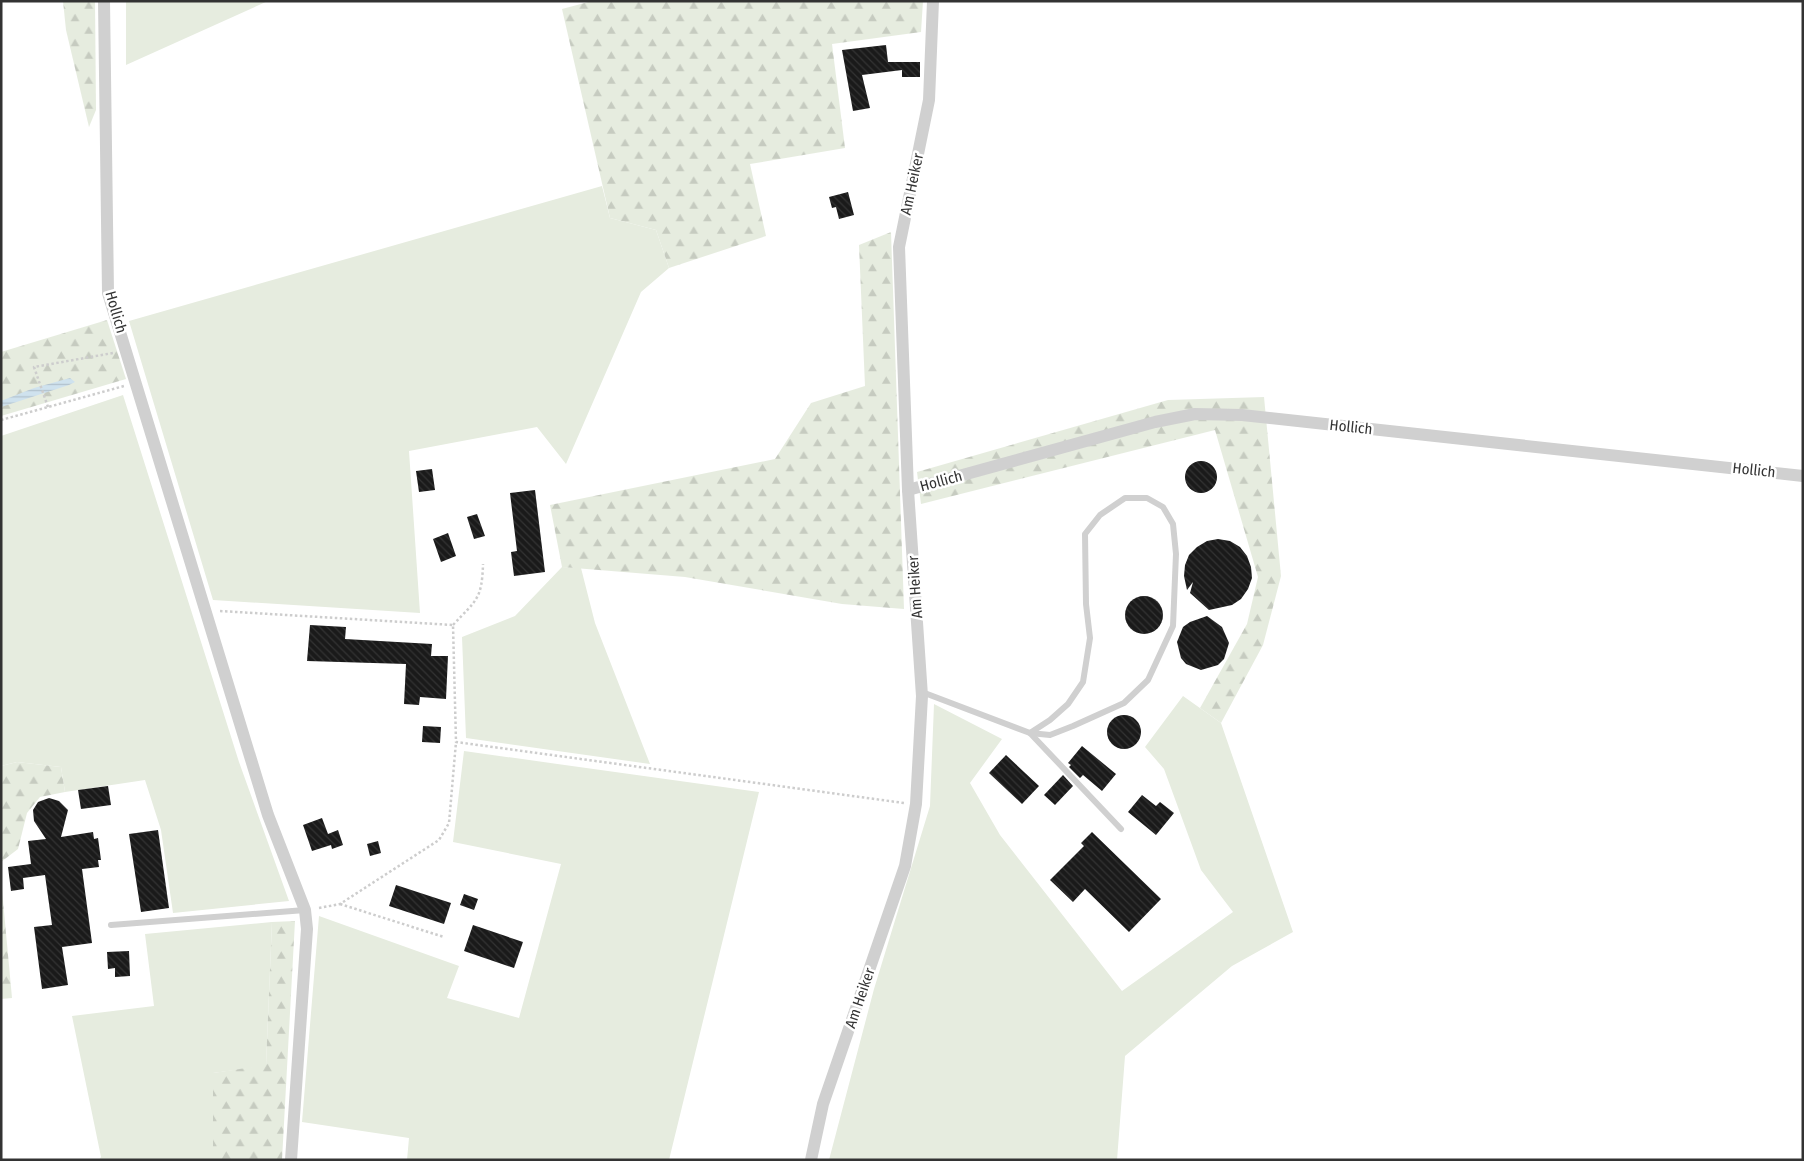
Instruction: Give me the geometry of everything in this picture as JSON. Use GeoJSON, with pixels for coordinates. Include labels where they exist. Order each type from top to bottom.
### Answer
{"type":"FeatureCollection","features":[{"type":"Feature","properties":{"kind":"street","name":"Hollich"},"geometry":{"type":"LineString","coordinates":[[104,1],[108,293],[137,382],[268,815],[305,910],[307,930],[291,1160]]}},
{"type":"Feature","properties":{"kind":"street","name":"Am Heiker"},"geometry":{"type":"LineString","coordinates":[[811,1160],[823,1104],[905,866],[916,804],[922,692],[908,490],[899,246],[929,100],[933,1]]}},
{"type":"Feature","properties":{"kind":"street","name":"Hollich"},"geometry":{"type":"LineString","coordinates":[[908,490],[1155,422],[1195,414],[1252,416],[1803,476]]}},
{"type":"Feature","properties":{"kind":"lane"},"geometry":{"type":"LineString","coordinates":[[922,692],[1030,734],[1050,735],[1124,703],[1148,680],[1173,626],[1176,554],[1173,524],[1163,507],[1146,498],[1125,498],[1100,515],[1085,534],[1086,604],[1090,638],[1082,682],[1068,704],[1030,734]]}},
{"type":"Feature","properties":{"kind":"lane"},"geometry":{"type":"LineString","coordinates":[[1030,734],[1121,829]]}},
{"type":"Feature","properties":{"kind":"lane"},"geometry":{"type":"LineString","coordinates":[[111,925],[305,910]]}},
{"type":"Feature","properties":{"kind":"path"},"geometry":{"type":"LineString","coordinates":[[48,407],[34,367],[127,350]]}},
{"type":"Feature","properties":{"kind":"path"},"geometry":{"type":"LineString","coordinates":[[1,420],[137,382]]}},
{"type":"Feature","properties":{"kind":"path"},"geometry":{"type":"LineString","coordinates":[[305,910],[340,904],[439,840],[449,823],[456,742],[453,625],[475,602],[482,589],[483,564]]}},
{"type":"Feature","properties":{"kind":"path"},"geometry":{"type":"LineString","coordinates":[[206,611],[239,611],[453,625]]}},
{"type":"Feature","properties":{"kind":"path"},"geometry":{"type":"LineString","coordinates":[[456,742],[916,804]]}},
{"type":"Feature","properties":{"kind":"path"},"geometry":{"type":"LineString","coordinates":[[340,904],[444,937]]}},
{"type":"Feature","properties":{"kind":"green space"},"geometry":{"type":"Polygon","coordinates":[[[63,1],[95,1],[96,110],[89,127],[66,30],[63,1]]]}},
{"type":"Feature","properties":{"kind":"green space"},"geometry":{"type":"Polygon","coordinates":[[[126,1],[268,1],[126,65],[126,1]]]}},
{"type":"Feature","properties":{"kind":"green space"},"geometry":{"type":"Polygon","coordinates":[[[592,1],[923,1],[921,32],[832,44],[845,148],[750,164],[766,236],[669,268],[656,230],[610,218],[562,9],[592,1]]]}},
{"type":"Feature","properties":{"kind":"green space"},"geometry":{"type":"Polygon","coordinates":[[[602,186],[610,218],[656,230],[669,268],[641,292],[566,464],[537,427],[409,451],[420,613],[213,600],[129,321],[602,186]]]}},
{"type":"Feature","properties":{"kind":"green space"},"geometry":{"type":"Polygon","coordinates":[[[891,232],[904,609],[842,604],[685,577],[562,567],[550,505],[775,459],[811,403],[865,386],[859,245],[891,232]]]}},
{"type":"Feature","properties":{"kind":"green space"},"geometry":{"type":"Polygon","coordinates":[[[107,320],[126,379],[1,416],[1,352],[107,320]]]}},
{"type":"Feature","properties":{"kind":"green space"},"geometry":{"type":"Polygon","coordinates":[[[123,395],[239,762],[289,901],[173,913],[161,830],[145,780],[65,792],[61,767],[17,762],[1,766],[1,436],[123,395]]]}},
{"type":"Feature","properties":{"kind":"green space"},"geometry":{"type":"Polygon","coordinates":[[[1264,397],[1281,576],[1263,645],[1221,723],[1200,708],[1247,624],[1258,577],[1215,430],[921,504],[917,472],[1168,400],[1264,397]]]}},
{"type":"Feature","properties":{"kind":"green space"},"geometry":{"type":"Polygon","coordinates":[[[562,567],[581,568],[595,623],[650,764],[466,738],[462,637],[515,616],[562,567]]]}},
{"type":"Feature","properties":{"kind":"green space"},"geometry":{"type":"Polygon","coordinates":[[[1183,696],[1221,723],[1293,932],[1232,966],[1125,1056],[1117,1160],[829,1160],[874,989],[930,806],[934,704],[1002,739],[970,783],[1000,835],[1122,991],[1233,912],[1201,870],[1164,769],[1145,747],[1183,696]]]}},
{"type":"Feature","properties":{"kind":"green space"},"geometry":{"type":"Polygon","coordinates":[[[464,751],[759,792],[669,1160],[407,1160],[409,1138],[302,1122],[319,916],[459,966],[447,998],[519,1018],[561,864],[453,842],[464,751]]]}},
{"type":"Feature","properties":{"kind":"green space"},"geometry":{"type":"Polygon","coordinates":[[[17,762],[61,767],[65,792],[40,797],[27,813],[18,849],[1,862],[1,766],[17,762]]]}},
{"type":"Feature","properties":{"kind":"green space"},"geometry":{"type":"Polygon","coordinates":[[[1,879],[12,998],[1,999],[1,879]]]}},
{"type":"Feature","properties":{"kind":"green space"},"geometry":{"type":"Polygon","coordinates":[[[295,921],[282,1160],[213,1160],[213,1073],[266,1065],[272,922],[295,921]]]}},
{"type":"Feature","properties":{"kind":"green space"},"geometry":{"type":"Polygon","coordinates":[[[272,922],[266,1066],[213,1073],[213,1160],[99,1160],[101,1157],[72,1016],[154,1006],[145,934],[272,922]]]}},
{"type":"Feature","properties":{"kind":"water"},"geometry":{"type":"Polygon","coordinates":[[[70,378],[75,382],[1,407],[1,401],[34,388],[70,378]]]}},
{"type":"Feature","properties":{"kind":"building"},"geometry":{"type":"Polygon","coordinates":[[[886,45],[888,62],[920,62],[920,77],[902,77],[902,70],[862,75],[870,108],[853,111],[842,50],[886,45]]]}},
{"type":"Feature","properties":{"kind":"building"},"geometry":{"type":"Polygon","coordinates":[[[848,192],[854,215],[839,219],[836,207],[832,208],[829,197],[848,192]]]}},
{"type":"Feature","properties":{"kind":"building"},"geometry":{"type":"Polygon","coordinates":[[[1201,461],[1207,462],[1212,466],[1216,471],[1216,483],[1212,488],[1207,492],[1201,493],[1195,492],[1190,488],[1186,483],[1185,477],[1186,471],[1190,466],[1195,462],[1201,461]]]}},
{"type":"Feature","properties":{"kind":"building"},"geometry":{"type":"Polygon","coordinates":[[[432,469],[435,490],[419,492],[416,471],[432,469]]]}},
{"type":"Feature","properties":{"kind":"building"},"geometry":{"type":"Polygon","coordinates":[[[535,490],[545,572],[514,576],[511,552],[517,551],[510,493],[535,490]]]}},
{"type":"Feature","properties":{"kind":"building"},"geometry":{"type":"Polygon","coordinates":[[[477,514],[485,536],[474,539],[467,517],[477,514]]]}},
{"type":"Feature","properties":{"kind":"building"},"geometry":{"type":"Polygon","coordinates":[[[448,533],[456,556],[441,562],[433,539],[448,533]]]}},
{"type":"Feature","properties":{"kind":"building"},"geometry":{"type":"Polygon","coordinates":[[[1218,539],[1230,541],[1240,547],[1247,556],[1252,578],[1248,589],[1241,599],[1232,605],[1209,610],[1190,593],[1193,582],[1187,590],[1184,576],[1185,565],[1189,555],[1197,547],[1207,541],[1218,539]]]}},
{"type":"Feature","properties":{"kind":"building"},"geometry":{"type":"Polygon","coordinates":[[[1144,596],[1158,601],[1163,615],[1158,629],[1144,634],[1130,629],[1125,615],[1130,601],[1144,596]]]}},
{"type":"Feature","properties":{"kind":"building"},"geometry":{"type":"Polygon","coordinates":[[[1207,616],[1222,627],[1229,643],[1224,659],[1218,665],[1201,670],[1186,664],[1181,658],[1177,642],[1183,627],[1190,622],[1207,616]]]}},
{"type":"Feature","properties":{"kind":"building"},"geometry":{"type":"Polygon","coordinates":[[[310,625],[346,627],[345,639],[432,644],[431,656],[448,656],[446,699],[420,697],[419,705],[404,704],[406,664],[307,661],[310,625]]]}},
{"type":"Feature","properties":{"kind":"building"},"geometry":{"type":"Polygon","coordinates":[[[1124,715],[1136,720],[1141,732],[1136,744],[1124,749],[1112,744],[1107,732],[1112,720],[1124,715]]]}},
{"type":"Feature","properties":{"kind":"building"},"geometry":{"type":"Polygon","coordinates":[[[423,726],[441,727],[440,743],[422,742],[423,726]]]}},
{"type":"Feature","properties":{"kind":"building"},"geometry":{"type":"Polygon","coordinates":[[[1082,746],[1116,774],[1102,791],[1083,775],[1080,778],[1069,767],[1071,765],[1068,763],[1082,746]]]}},
{"type":"Feature","properties":{"kind":"building"},"geometry":{"type":"Polygon","coordinates":[[[1006,755],[1039,786],[1022,804],[989,773],[1006,755]]]}},
{"type":"Feature","properties":{"kind":"building"},"geometry":{"type":"Polygon","coordinates":[[[1063,775],[1073,786],[1055,805],[1044,795],[1063,775]]]}},
{"type":"Feature","properties":{"kind":"building"},"geometry":{"type":"Polygon","coordinates":[[[108,786],[111,805],[81,809],[78,790],[108,786]]]}},
{"type":"Feature","properties":{"kind":"building"},"geometry":{"type":"Polygon","coordinates":[[[1142,795],[1156,806],[1160,802],[1174,813],[1156,835],[1128,812],[1142,795]]]}},
{"type":"Feature","properties":{"kind":"building"},"geometry":{"type":"Polygon","coordinates":[[[49,798],[59,801],[68,810],[61,837],[93,832],[94,839],[98,838],[101,860],[98,860],[99,867],[82,869],[92,943],[62,947],[68,985],[42,989],[34,927],[52,925],[45,875],[23,878],[24,889],[11,891],[8,867],[31,864],[28,841],[46,839],[34,821],[33,810],[38,802],[49,798]]]}},
{"type":"Feature","properties":{"kind":"building"},"geometry":{"type":"Polygon","coordinates":[[[322,818],[328,834],[338,830],[343,845],[332,849],[331,845],[312,851],[303,825],[322,818]]]}},
{"type":"Feature","properties":{"kind":"building"},"geometry":{"type":"Polygon","coordinates":[[[158,830],[169,908],[141,912],[129,834],[158,830]]]}},
{"type":"Feature","properties":{"kind":"building"},"geometry":{"type":"Polygon","coordinates":[[[1092,832],[1161,899],[1129,932],[1085,889],[1073,902],[1050,880],[1084,846],[1081,843],[1092,832]]]}},
{"type":"Feature","properties":{"kind":"building"},"geometry":{"type":"Polygon","coordinates":[[[378,841],[381,853],[370,856],[367,844],[378,841]]]}},
{"type":"Feature","properties":{"kind":"building"},"geometry":{"type":"Polygon","coordinates":[[[396,885],[451,903],[444,924],[389,906],[396,885]]]}},
{"type":"Feature","properties":{"kind":"building"},"geometry":{"type":"Polygon","coordinates":[[[464,894],[478,899],[474,910],[460,905],[464,894]]]}},
{"type":"Feature","properties":{"kind":"building"},"geometry":{"type":"Polygon","coordinates":[[[473,925],[523,942],[514,968],[464,951],[473,925]]]}},
{"type":"Feature","properties":{"kind":"building"},"geometry":{"type":"Polygon","coordinates":[[[129,951],[130,976],[115,977],[115,968],[108,969],[107,952],[129,951]]]}}]}
